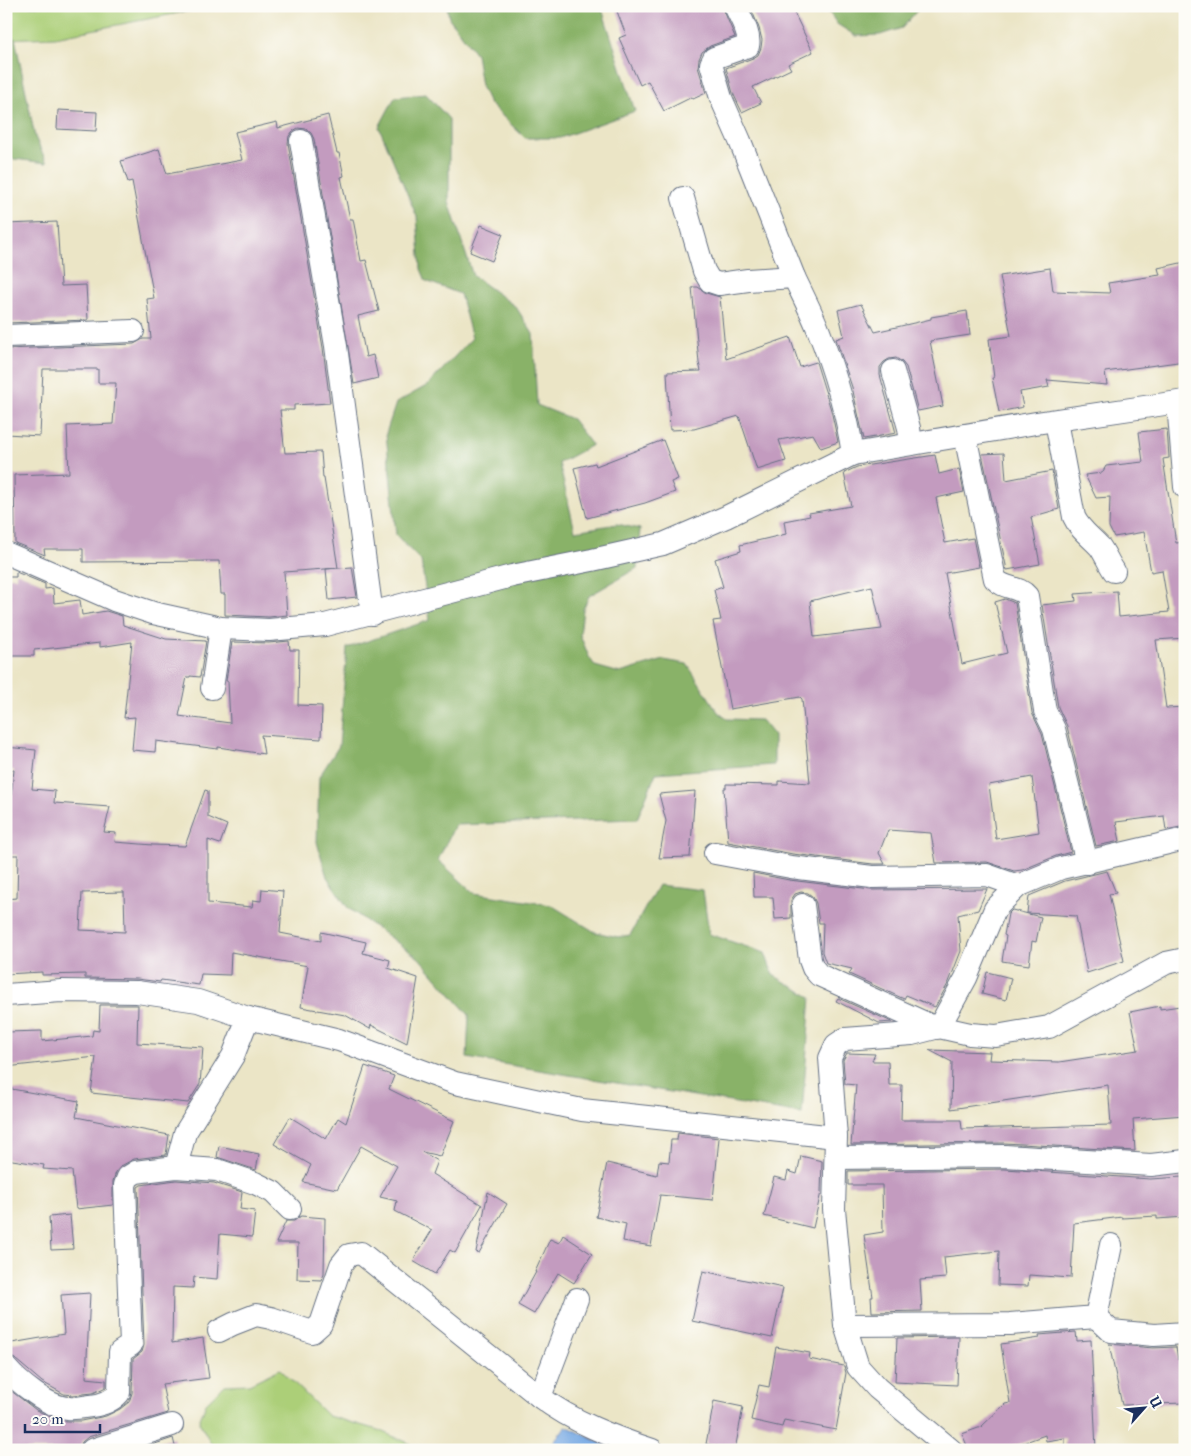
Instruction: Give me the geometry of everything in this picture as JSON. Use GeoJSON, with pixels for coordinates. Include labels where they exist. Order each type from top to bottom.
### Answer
{"type":"FeatureCollection","features":[{"type":"Feature","properties":{"kind":"street"},"geometry":{"type":"LineString","coordinates":[[735,6],[748,36],[748,46],[714,58],[711,64],[721,98],[740,140],[794,277],[818,328],[830,364],[854,454]]}},
{"type":"Feature","properties":{"kind":"street"},"geometry":{"type":"LineString","coordinates":[[301,142],[336,346],[372,614]]}},
{"type":"Feature","properties":{"kind":"street"},"geometry":{"type":"LineString","coordinates":[[683,198],[704,270],[710,281],[719,284],[794,277]]}},
{"type":"Feature","properties":{"kind":"street"},"geometry":{"type":"LineString","coordinates":[[6,336],[133,331]]}},
{"type":"Feature","properties":{"kind":"street"},"geometry":{"type":"LineString","coordinates":[[893,371],[909,428],[911,444]]}},
{"type":"Feature","properties":{"kind":"street"},"geometry":{"type":"LineString","coordinates":[[6,553],[114,600],[152,613],[221,628],[286,629],[325,625],[512,576],[663,544],[726,517],[854,454],[1036,423],[1182,402],[1185,487]]}},
{"type":"Feature","properties":{"kind":"street"},"geometry":{"type":"LineString","coordinates":[[1056,421],[1077,525],[1100,547],[1114,571]]}},
{"type":"Feature","properties":{"kind":"street"},"geometry":{"type":"LineString","coordinates":[[965,435],[995,579],[1000,584],[1021,590],[1027,596],[1045,711],[1054,729],[1087,863]]}},
{"type":"Feature","properties":{"kind":"street"},"geometry":{"type":"LineString","coordinates":[[212,688],[221,628]]}},
{"type":"Feature","properties":{"kind":"street"},"geometry":{"type":"LineString","coordinates":[[951,1450],[877,1388],[858,1367],[845,1325],[834,1209],[836,1148],[830,1058],[836,1045],[845,1039],[912,1034],[940,1024],[966,978],[995,908],[1018,886],[1061,868],[1185,839]]}},
{"type":"Feature","properties":{"kind":"street"},"geometry":{"type":"LineString","coordinates":[[715,853],[791,867],[872,877],[987,875],[1018,886]]}},
{"type":"Feature","properties":{"kind":"street"},"geometry":{"type":"LineString","coordinates":[[803,906],[810,960],[813,968],[820,975],[940,1024],[970,1034],[996,1036],[1049,1027],[1166,963],[1185,959]]}},
{"type":"Feature","properties":{"kind":"street"},"geometry":{"type":"LineString","coordinates":[[6,995],[61,991],[137,992],[198,1002],[248,1018],[339,1040],[454,1083],[582,1110],[836,1148],[1151,1165],[1185,1161]]}},
{"type":"Feature","properties":{"kind":"street"},"geometry":{"type":"LineString","coordinates":[[176,1166],[184,1133],[233,1056],[248,1018]]}},
{"type":"Feature","properties":{"kind":"street"},"geometry":{"type":"LineString","coordinates":[[6,1368],[15,1379],[26,1387],[66,1408],[98,1405],[114,1398],[120,1393],[120,1352],[130,1345],[125,1185],[128,1177],[136,1172],[176,1166],[217,1170],[255,1183],[273,1192],[290,1209]]}},
{"type":"Feature","properties":{"kind":"street"},"geometry":{"type":"LineString","coordinates":[[1096,1317],[1111,1244]]}},
{"type":"Feature","properties":{"kind":"street"},"geometry":{"type":"LineString","coordinates":[[220,1331],[232,1324],[256,1315],[312,1332],[321,1324],[341,1265],[349,1255],[361,1252],[553,1406],[613,1437],[652,1450]]}},
{"type":"Feature","properties":{"kind":"street"},"geometry":{"type":"LineString","coordinates":[[540,1397],[577,1299]]}},
{"type":"Feature","properties":{"kind":"street"},"geometry":{"type":"LineString","coordinates":[[845,1325],[1010,1324],[1096,1317],[1111,1331],[1154,1335],[1185,1333]]}},
{"type":"Feature","properties":{"kind":"street"},"geometry":{"type":"LineString","coordinates":[[92,1450],[172,1425]]}},
{"type":"Feature","properties":{"kind":"green space"},"geometry":{"type":"Polygon","coordinates":[[[6,6],[215,6],[55,37],[6,39],[6,6]]]}},
{"type":"Feature","properties":{"kind":"green space"},"geometry":{"type":"Polygon","coordinates":[[[447,6],[601,6],[635,111],[560,138],[525,138],[489,103],[481,86],[476,54],[449,18],[447,6]]]}},
{"type":"Feature","properties":{"kind":"green space"},"geometry":{"type":"Polygon","coordinates":[[[825,6],[921,6],[902,28],[880,35],[856,36],[837,24],[825,6]]]}},
{"type":"Feature","properties":{"kind":"green space"},"geometry":{"type":"Polygon","coordinates":[[[15,38],[35,137],[47,163],[6,158],[6,39],[15,38]]]}},
{"type":"Feature","properties":{"kind":"green space"},"geometry":{"type":"Polygon","coordinates":[[[426,94],[449,119],[449,202],[473,276],[516,307],[533,334],[537,405],[572,419],[592,445],[559,463],[575,531],[617,524],[640,529],[637,568],[589,596],[583,609],[580,635],[589,657],[595,666],[620,673],[664,660],[687,664],[718,712],[727,719],[761,720],[774,736],[774,765],[656,773],[637,819],[455,825],[438,860],[474,893],[551,905],[595,932],[618,937],[630,935],[658,885],[703,890],[709,934],[765,953],[773,975],[811,997],[802,1114],[467,1058],[469,1015],[419,958],[348,908],[327,877],[317,842],[319,777],[339,746],[347,648],[430,620],[421,561],[396,535],[386,433],[396,403],[428,385],[472,338],[460,294],[426,281],[421,269],[417,217],[379,127],[395,97],[426,94]]]}},
{"type":"Feature","properties":{"kind":"green space"},"geometry":{"type":"Polygon","coordinates":[[[280,1369],[328,1416],[378,1430],[411,1444],[414,1450],[215,1450],[199,1422],[206,1403],[225,1385],[249,1384],[280,1369]]]}},
{"type":"Feature","properties":{"kind":"water"},"geometry":{"type":"Polygon","coordinates":[[[566,1426],[616,1450],[547,1450],[566,1426]]]}},
{"type":"Feature","properties":{"kind":"building"},"geometry":{"type":"Polygon","coordinates":[[[615,6],[722,6],[735,37],[710,46],[702,52],[698,67],[706,93],[693,99],[692,97],[664,111],[648,81],[640,85],[619,38],[626,35],[615,6]]]}},
{"type":"Feature","properties":{"kind":"building"},"geometry":{"type":"Polygon","coordinates":[[[750,6],[791,6],[813,52],[788,64],[791,69],[753,87],[761,103],[742,112],[733,93],[726,68],[753,58],[758,55],[761,48],[762,40],[759,28],[750,6]]]}},
{"type":"Feature","properties":{"kind":"building"},"geometry":{"type":"Polygon","coordinates":[[[58,110],[97,112],[96,131],[57,129],[58,110]]]}},
{"type":"Feature","properties":{"kind":"building"},"geometry":{"type":"Polygon","coordinates":[[[328,115],[344,176],[341,177],[350,219],[353,219],[361,261],[366,260],[379,311],[358,316],[366,357],[373,355],[378,378],[354,384],[314,139],[306,129],[298,128],[289,136],[288,143],[323,348],[330,403],[294,405],[294,410],[280,410],[285,453],[321,452],[323,478],[338,568],[284,572],[287,615],[269,617],[225,615],[225,594],[221,594],[219,561],[83,562],[83,549],[44,549],[45,555],[15,543],[14,475],[69,473],[67,426],[113,424],[116,383],[98,383],[98,369],[43,369],[40,436],[6,434],[6,349],[134,344],[143,339],[151,339],[147,299],[154,298],[132,181],[128,182],[121,161],[159,149],[167,174],[242,160],[235,132],[277,122],[278,128],[328,115]]]}},
{"type":"Feature","properties":{"kind":"building"},"geometry":{"type":"Polygon","coordinates":[[[57,222],[61,286],[86,285],[88,320],[6,323],[6,224],[57,222]]]}},
{"type":"Feature","properties":{"kind":"building"},"geometry":{"type":"Polygon","coordinates":[[[481,225],[503,234],[492,261],[470,252],[481,225]]]}},
{"type":"Feature","properties":{"kind":"building"},"geometry":{"type":"Polygon","coordinates":[[[1185,262],[1185,361],[1105,372],[1107,385],[1047,380],[1049,387],[1020,392],[1023,407],[999,412],[992,378],[994,378],[989,339],[1011,336],[1000,276],[1050,268],[1053,291],[1110,293],[1108,283],[1160,275],[1158,268],[1185,262]]]}},
{"type":"Feature","properties":{"kind":"building"},"geometry":{"type":"Polygon","coordinates":[[[692,287],[698,287],[706,293],[720,297],[726,359],[790,337],[800,367],[816,362],[831,410],[838,442],[821,448],[813,434],[779,440],[786,461],[757,470],[739,416],[694,429],[670,430],[667,372],[701,371],[692,287]]]}},
{"type":"Feature","properties":{"kind":"building"},"geometry":{"type":"Polygon","coordinates":[[[861,304],[875,332],[931,319],[931,317],[967,311],[970,335],[930,341],[943,406],[918,411],[906,367],[896,358],[884,362],[880,367],[880,375],[896,433],[864,439],[852,387],[836,339],[844,336],[838,310],[861,304]]]}},
{"type":"Feature","properties":{"kind":"building"},"geometry":{"type":"Polygon","coordinates":[[[1167,429],[1169,458],[1163,459],[1176,543],[1185,542],[1185,638],[1156,640],[1166,708],[1185,707],[1185,826],[1166,830],[1164,816],[1116,822],[1120,841],[1096,846],[1067,726],[1058,707],[1042,605],[1076,601],[1075,594],[1117,591],[1119,617],[1169,612],[1162,570],[1151,572],[1144,532],[1114,537],[1109,527],[1110,497],[1096,498],[1085,475],[1102,473],[1106,466],[1143,462],[1139,432],[1167,429]]]}},
{"type":"Feature","properties":{"kind":"building"},"geometry":{"type":"Polygon","coordinates":[[[663,440],[678,479],[671,482],[675,492],[645,503],[587,518],[574,468],[595,463],[596,466],[663,440]]]}},
{"type":"Feature","properties":{"kind":"building"},"geometry":{"type":"Polygon","coordinates":[[[1004,453],[1006,480],[1052,471],[1059,509],[1031,517],[1040,564],[1007,570],[982,454],[1004,453]]]}},
{"type":"Feature","properties":{"kind":"building"},"geometry":{"type":"Polygon","coordinates":[[[935,455],[939,474],[959,469],[964,492],[936,498],[945,543],[973,538],[979,567],[945,573],[962,664],[1007,653],[995,602],[1005,599],[1015,603],[1032,713],[1042,734],[1071,852],[1022,870],[1014,871],[987,862],[936,863],[931,833],[888,830],[879,853],[885,864],[793,854],[728,842],[724,788],[726,788],[726,784],[779,785],[779,781],[810,783],[802,699],[800,697],[730,709],[713,621],[721,620],[714,590],[723,587],[715,559],[741,551],[740,545],[786,534],[784,521],[810,516],[809,513],[851,506],[844,473],[857,467],[935,455]],[[872,586],[810,601],[814,637],[882,629],[872,586]],[[1032,777],[989,785],[996,839],[1039,832],[1032,777]]]}},
{"type":"Feature","properties":{"kind":"building"},"geometry":{"type":"Polygon","coordinates":[[[352,567],[357,597],[329,600],[326,569],[352,567]]]}},
{"type":"Feature","properties":{"kind":"building"},"geometry":{"type":"Polygon","coordinates":[[[16,572],[45,584],[45,589],[53,588],[54,603],[80,600],[82,615],[106,611],[122,616],[123,625],[166,639],[206,641],[200,677],[187,677],[179,716],[230,723],[228,681],[226,681],[232,642],[269,643],[289,641],[290,650],[299,650],[298,705],[322,706],[321,739],[261,735],[264,754],[156,741],[155,752],[132,750],[135,717],[124,718],[132,642],[100,647],[100,643],[34,650],[34,656],[6,656],[6,634],[9,634],[8,577],[16,577],[16,572]]]}},
{"type":"Feature","properties":{"kind":"building"},"geometry":{"type":"Polygon","coordinates":[[[6,747],[36,750],[32,789],[55,791],[54,803],[110,807],[104,832],[116,833],[115,842],[185,846],[205,790],[208,791],[208,817],[227,825],[220,844],[208,840],[208,903],[252,907],[253,900],[261,901],[262,889],[283,891],[280,933],[321,941],[321,932],[366,942],[363,953],[390,960],[388,968],[418,978],[407,1043],[371,1025],[370,1029],[345,1015],[301,1007],[308,966],[231,952],[230,975],[201,974],[199,985],[161,980],[160,982],[137,979],[85,978],[85,974],[42,975],[42,972],[6,974],[6,899],[17,898],[18,855],[7,855],[14,770],[6,770],[6,747]],[[124,892],[82,893],[80,930],[125,932],[124,892]]]}},
{"type":"Feature","properties":{"kind":"building"},"geometry":{"type":"Polygon","coordinates":[[[695,791],[690,857],[659,858],[666,821],[659,794],[695,791]]]}},
{"type":"Feature","properties":{"kind":"building"},"geometry":{"type":"Polygon","coordinates":[[[1107,871],[1116,893],[1109,894],[1124,961],[1087,973],[1076,916],[1027,913],[1029,896],[1065,881],[1107,871]]]}},
{"type":"Feature","properties":{"kind":"building"},"geometry":{"type":"Polygon","coordinates":[[[753,873],[789,880],[871,890],[987,889],[978,910],[958,915],[961,951],[949,982],[935,1007],[906,995],[904,999],[849,974],[852,969],[826,963],[822,952],[823,923],[819,923],[816,903],[813,897],[808,893],[801,892],[795,894],[791,900],[791,918],[775,919],[773,897],[754,897],[753,873]]]}},
{"type":"Feature","properties":{"kind":"building"},"geometry":{"type":"Polygon","coordinates":[[[1012,910],[1041,917],[1036,942],[1032,941],[1029,965],[1002,961],[1008,914],[1012,910]]]}},
{"type":"Feature","properties":{"kind":"building"},"geometry":{"type":"Polygon","coordinates":[[[987,972],[1011,978],[1006,1000],[982,994],[987,972]]]}},
{"type":"Feature","properties":{"kind":"building"},"geometry":{"type":"Polygon","coordinates":[[[838,998],[892,1022],[879,1023],[836,1001],[838,998]]]}},
{"type":"Feature","properties":{"kind":"building"},"geometry":{"type":"Polygon","coordinates":[[[100,1005],[138,1005],[137,1043],[203,1047],[200,1084],[188,1103],[91,1093],[96,1057],[6,1067],[6,1032],[42,1031],[42,1041],[92,1036],[93,1030],[99,1031],[100,1005]]]}},
{"type":"Feature","properties":{"kind":"building"},"geometry":{"type":"Polygon","coordinates":[[[1160,1006],[1160,1009],[1180,1006],[1185,1034],[1185,1115],[1133,1119],[1135,1151],[1005,1143],[851,1145],[856,1085],[845,1084],[843,1060],[847,1053],[875,1054],[872,1061],[888,1061],[889,1085],[902,1085],[901,1120],[961,1120],[962,1129],[1111,1125],[1108,1085],[951,1109],[952,1062],[929,1050],[990,1052],[989,1060],[1059,1062],[1138,1050],[1130,1012],[1160,1006]]]}},
{"type":"Feature","properties":{"kind":"building"},"geometry":{"type":"Polygon","coordinates":[[[365,1066],[394,1076],[389,1089],[454,1121],[440,1156],[422,1152],[437,1161],[432,1174],[482,1205],[455,1253],[450,1250],[435,1274],[413,1261],[432,1230],[395,1211],[397,1201],[380,1197],[397,1166],[361,1146],[337,1189],[303,1182],[311,1165],[274,1144],[290,1117],[326,1139],[338,1118],[346,1123],[365,1066]]]}},
{"type":"Feature","properties":{"kind":"building"},"geometry":{"type":"Polygon","coordinates":[[[6,1088],[79,1101],[76,1117],[169,1135],[166,1155],[134,1159],[121,1166],[116,1172],[113,1181],[113,1205],[76,1209],[72,1171],[43,1169],[44,1165],[6,1159],[6,1088]]]}},
{"type":"Feature","properties":{"kind":"building"},"geometry":{"type":"Polygon","coordinates":[[[678,1133],[719,1138],[713,1200],[660,1195],[651,1246],[623,1241],[626,1224],[596,1217],[607,1163],[657,1175],[659,1161],[669,1162],[671,1140],[677,1140],[678,1133]]]}},
{"type":"Feature","properties":{"kind":"building"},"geometry":{"type":"Polygon","coordinates":[[[219,1146],[259,1154],[256,1170],[217,1157],[219,1146]]]}},
{"type":"Feature","properties":{"kind":"building"},"geometry":{"type":"Polygon","coordinates":[[[801,1156],[822,1161],[821,1192],[813,1228],[764,1216],[774,1177],[786,1180],[788,1171],[797,1174],[801,1156]]]}},
{"type":"Feature","properties":{"kind":"building"},"geometry":{"type":"Polygon","coordinates":[[[1005,1169],[1150,1179],[1182,1177],[1185,1217],[1157,1219],[1157,1216],[1122,1217],[1074,1223],[1071,1278],[1029,1275],[1028,1286],[998,1285],[999,1251],[944,1257],[946,1278],[920,1280],[922,1311],[872,1312],[871,1297],[873,1297],[864,1235],[883,1232],[882,1185],[848,1185],[848,1171],[1005,1169]]]}},
{"type":"Feature","properties":{"kind":"building"},"geometry":{"type":"Polygon","coordinates":[[[176,1180],[214,1183],[242,1192],[240,1209],[255,1211],[252,1237],[220,1234],[217,1279],[194,1277],[193,1288],[173,1287],[172,1343],[203,1338],[209,1378],[162,1384],[168,1413],[88,1437],[82,1442],[79,1450],[6,1450],[6,1387],[36,1410],[55,1419],[67,1421],[81,1421],[106,1416],[129,1402],[132,1393],[133,1359],[142,1352],[144,1345],[138,1187],[176,1180]]]}},
{"type":"Feature","properties":{"kind":"building"},"geometry":{"type":"Polygon","coordinates":[[[488,1192],[507,1204],[479,1253],[476,1252],[488,1192]]]}},
{"type":"Feature","properties":{"kind":"building"},"geometry":{"type":"Polygon","coordinates":[[[70,1215],[73,1249],[51,1250],[49,1217],[70,1215]]]}},
{"type":"Feature","properties":{"kind":"building"},"geometry":{"type":"Polygon","coordinates":[[[301,1216],[325,1218],[324,1273],[322,1280],[297,1279],[298,1243],[276,1243],[286,1221],[294,1221],[301,1216]]]}},
{"type":"Feature","properties":{"kind":"building"},"geometry":{"type":"Polygon","coordinates":[[[563,1235],[592,1254],[574,1283],[558,1273],[534,1314],[518,1305],[536,1272],[550,1239],[559,1243],[563,1235]]]}},
{"type":"Feature","properties":{"kind":"building"},"geometry":{"type":"Polygon","coordinates":[[[703,1271],[783,1288],[772,1338],[692,1321],[703,1271]]]}},
{"type":"Feature","properties":{"kind":"building"},"geometry":{"type":"Polygon","coordinates":[[[90,1293],[86,1378],[106,1380],[106,1387],[93,1393],[64,1394],[42,1382],[15,1359],[7,1355],[6,1344],[64,1334],[61,1295],[90,1293]]]}},
{"type":"Feature","properties":{"kind":"building"},"geometry":{"type":"Polygon","coordinates":[[[1076,1332],[1077,1341],[1091,1340],[1096,1450],[1065,1450],[1065,1438],[1046,1441],[1045,1435],[1003,1450],[969,1450],[962,1434],[981,1427],[1005,1404],[1010,1403],[1001,1344],[1040,1338],[1039,1335],[1076,1332]]]}},
{"type":"Feature","properties":{"kind":"building"},"geometry":{"type":"Polygon","coordinates":[[[959,1337],[957,1385],[895,1382],[897,1338],[959,1337]]]}},
{"type":"Feature","properties":{"kind":"building"},"geometry":{"type":"Polygon","coordinates":[[[1109,1344],[1153,1348],[1176,1347],[1178,1360],[1185,1359],[1185,1403],[1122,1405],[1109,1344]]]}},
{"type":"Feature","properties":{"kind":"building"},"geometry":{"type":"Polygon","coordinates":[[[776,1347],[810,1353],[809,1359],[844,1366],[846,1373],[836,1430],[784,1420],[782,1427],[751,1420],[759,1385],[769,1387],[776,1347]]]}},
{"type":"Feature","properties":{"kind":"building"},"geometry":{"type":"Polygon","coordinates":[[[714,1401],[743,1407],[735,1450],[706,1444],[714,1401]]]}},
{"type":"Feature","properties":{"kind":"building"},"geometry":{"type":"Polygon","coordinates":[[[173,1438],[176,1450],[137,1450],[173,1438]]]}}]}
